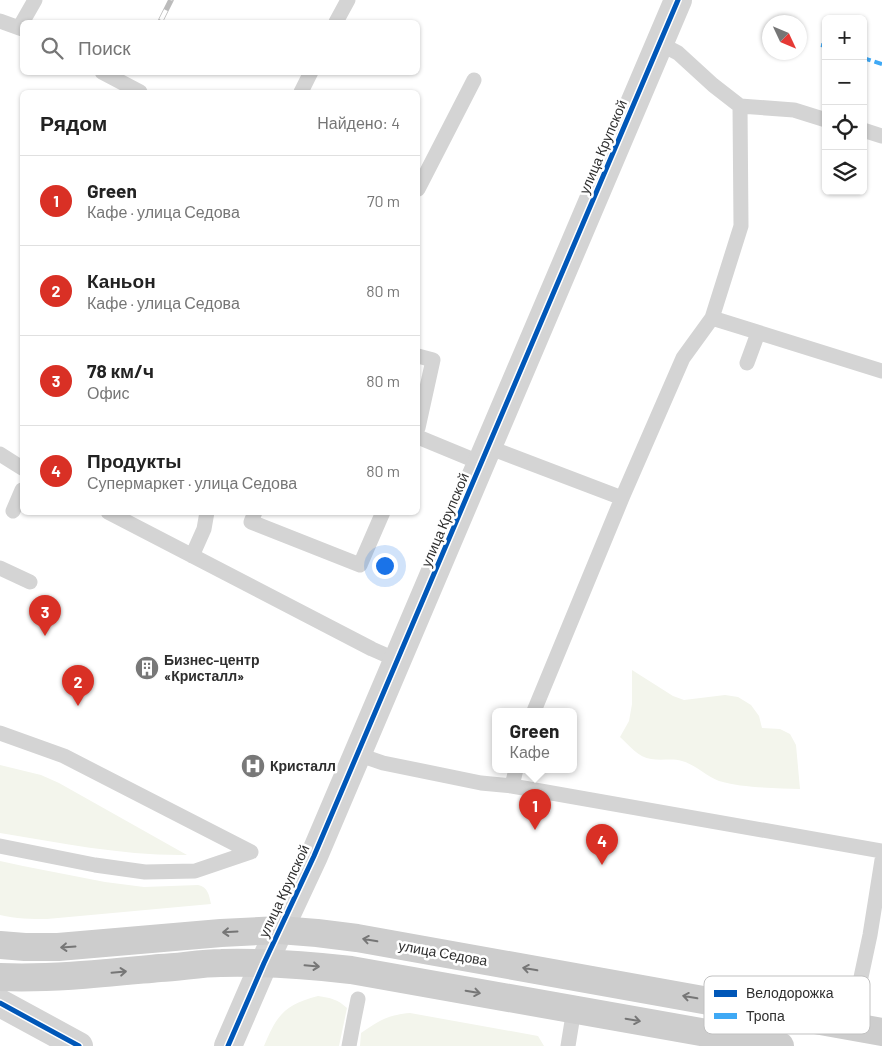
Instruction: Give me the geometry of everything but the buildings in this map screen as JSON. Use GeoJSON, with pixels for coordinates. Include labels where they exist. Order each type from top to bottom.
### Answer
{"type":"FeatureCollection","features":[{"type":"Feature","properties":{"kind":"main road","name":"улица Седова"},"geometry":{"type":"LineString","coordinates":[[0,945],[58,947],[279,930],[357,938],[704,1000]]}},
{"type":"Feature","properties":{"kind":"main road"},"geometry":{"type":"LineString","coordinates":[[0,977],[88,975],[220,963],[310,966],[351,970],[704,1032]]}},
{"type":"Feature","properties":{"kind":"main road"},"geometry":{"type":"LineString","coordinates":[[713,1034],[780,1046]]}},
{"type":"Feature","properties":{"kind":"street","name":"улица Крупской"},"geometry":{"type":"LineString","coordinates":[[228,1046],[314,856],[678,0]]}},
{"type":"Feature","properties":{"kind":"street"},"geometry":{"type":"LineString","coordinates":[[0,1003],[79,1046]]}},
{"type":"Feature","properties":{"kind":"lane"},"geometry":{"type":"LineString","coordinates":[[25,20],[34,0]]}},
{"type":"Feature","properties":{"kind":"lane"},"geometry":{"type":"LineString","coordinates":[[337,20],[348,0]]}},
{"type":"Feature","properties":{"kind":"lane"},"geometry":{"type":"LineString","coordinates":[[0,21],[20,29]]}},
{"type":"Feature","properties":{"kind":"lane"},"geometry":{"type":"LineString","coordinates":[[659,43],[678,52],[713,85],[740,106],[794,110],[822,119]]}},
{"type":"Feature","properties":{"kind":"lane"},"geometry":{"type":"LineString","coordinates":[[108,75],[136,90]]}},
{"type":"Feature","properties":{"kind":"lane"},"geometry":{"type":"LineString","coordinates":[[302,90],[310,75]]}},
{"type":"Feature","properties":{"kind":"lane"},"geometry":{"type":"LineString","coordinates":[[420,185],[474,80]]}},
{"type":"Feature","properties":{"kind":"lane"},"geometry":{"type":"LineString","coordinates":[[535,708],[622,498],[683,358],[712,318],[741,226],[740,106]]}},
{"type":"Feature","properties":{"kind":"lane"},"geometry":{"type":"LineString","coordinates":[[867,131],[882,136]]}},
{"type":"Feature","properties":{"kind":"lane"},"geometry":{"type":"LineString","coordinates":[[712,318],[882,371]]}},
{"type":"Feature","properties":{"kind":"lane"},"geometry":{"type":"LineString","coordinates":[[747,364],[758,333]]}},
{"type":"Feature","properties":{"kind":"lane"},"geometry":{"type":"LineString","coordinates":[[420,357],[433,360],[420,419]]}},
{"type":"Feature","properties":{"kind":"lane"},"geometry":{"type":"LineString","coordinates":[[420,438],[484,455],[622,498]]}},
{"type":"Feature","properties":{"kind":"lane"},"geometry":{"type":"LineString","coordinates":[[0,454],[20,467]]}},
{"type":"Feature","properties":{"kind":"lane"},"geometry":{"type":"LineString","coordinates":[[12,511],[20,494]]}},
{"type":"Feature","properties":{"kind":"lane"},"geometry":{"type":"LineString","coordinates":[[114,515],[372,649],[397,660]]}},
{"type":"Feature","properties":{"kind":"lane"},"geometry":{"type":"LineString","coordinates":[[192,556],[204,529],[206,515]]}},
{"type":"Feature","properties":{"kind":"lane"},"geometry":{"type":"LineString","coordinates":[[254,515],[251,522],[360,565],[382,515]]}},
{"type":"Feature","properties":{"kind":"lane"},"geometry":{"type":"LineString","coordinates":[[0,568],[30,582]]}},
{"type":"Feature","properties":{"kind":"lane"},"geometry":{"type":"LineString","coordinates":[[0,733],[64,756],[251,852],[195,871],[146,872],[95,866],[0,846]]}},
{"type":"Feature","properties":{"kind":"lane"},"geometry":{"type":"LineString","coordinates":[[357,754],[383,763],[481,782],[882,851]]}},
{"type":"Feature","properties":{"kind":"lane"},"geometry":{"type":"LineString","coordinates":[[512,786],[515,773]]}},
{"type":"Feature","properties":{"kind":"lane"},"geometry":{"type":"LineString","coordinates":[[861,976],[882,860]]}},
{"type":"Feature","properties":{"kind":"lane"},"geometry":{"type":"LineString","coordinates":[[349,1046],[358,999]]}},
{"type":"Feature","properties":{"kind":"lane"},"geometry":{"type":"LineString","coordinates":[[568,1046],[574,1009]]}},
{"type":"Feature","properties":{"kind":"shaded area"},"geometry":{"type":"Polygon","coordinates":[[[632,670],[673,696],[684,700],[725,695],[738,697],[751,705],[759,716],[762,728],[780,729],[790,734],[796,745],[800,789],[728,783],[714,779],[682,761],[651,759],[638,754],[620,737],[629,721],[632,704],[632,670]]]}},
{"type":"Feature","properties":{"kind":"shaded area"},"geometry":{"type":"Polygon","coordinates":[[[0,765],[41,775],[59,783],[187,855],[116,851],[0,833],[0,765]]]}},
{"type":"Feature","properties":{"kind":"shaded area"},"geometry":{"type":"Polygon","coordinates":[[[0,861],[105,882],[144,887],[198,885],[206,890],[211,904],[47,919],[24,919],[0,915],[0,861]]]}},
{"type":"Feature","properties":{"kind":"shaded area"},"geometry":{"type":"Polygon","coordinates":[[[318,996],[334,999],[347,1008],[339,1046],[264,1046],[273,1026],[283,1013],[297,1003],[318,996]]]}},
{"type":"Feature","properties":{"kind":"shaded area"},"geometry":{"type":"Polygon","coordinates":[[[410,1013],[538,1036],[544,1046],[360,1046],[361,1033],[367,1029],[389,1017],[410,1013]]]}},
{"type":"Feature","properties":{"kind":"railway"},"geometry":{"type":"LineString","coordinates":[[161,20],[171,0]]}},
{"type":"Feature","properties":{"kind":"marked path"},"geometry":{"type":"LineString","coordinates":[[867,59],[882,64]]}},
{"type":"Feature","properties":{"kind":"cycle path"},"geometry":{"type":"LineString","coordinates":[[228,1046],[314,856],[678,0]]}},
{"type":"Feature","properties":{"kind":"cycle path"},"geometry":{"type":"LineString","coordinates":[[0,1003],[79,1046]]}},
{"type":"Feature","properties":{"kind":"place","name":"78 км/ч"},"geometry":{"type":"Point","coordinates":[45,636]}},
{"type":"Feature","properties":{"kind":"place","name":"Бизнес-центр «Кристалл»"},"geometry":{"type":"Point","coordinates":[147,668]}},
{"type":"Feature","properties":{"kind":"place","name":"Каньон"},"geometry":{"type":"Point","coordinates":[78,706]}},
{"type":"Feature","properties":{"kind":"place","name":"Кристалл"},"geometry":{"type":"Point","coordinates":[253,766]}},
{"type":"Feature","properties":{"kind":"place","name":"Green"},"geometry":{"type":"Point","coordinates":[535,830]}},
{"type":"Feature","properties":{"kind":"place","name":"Продукты"},"geometry":{"type":"Point","coordinates":[602,865]}}]}
